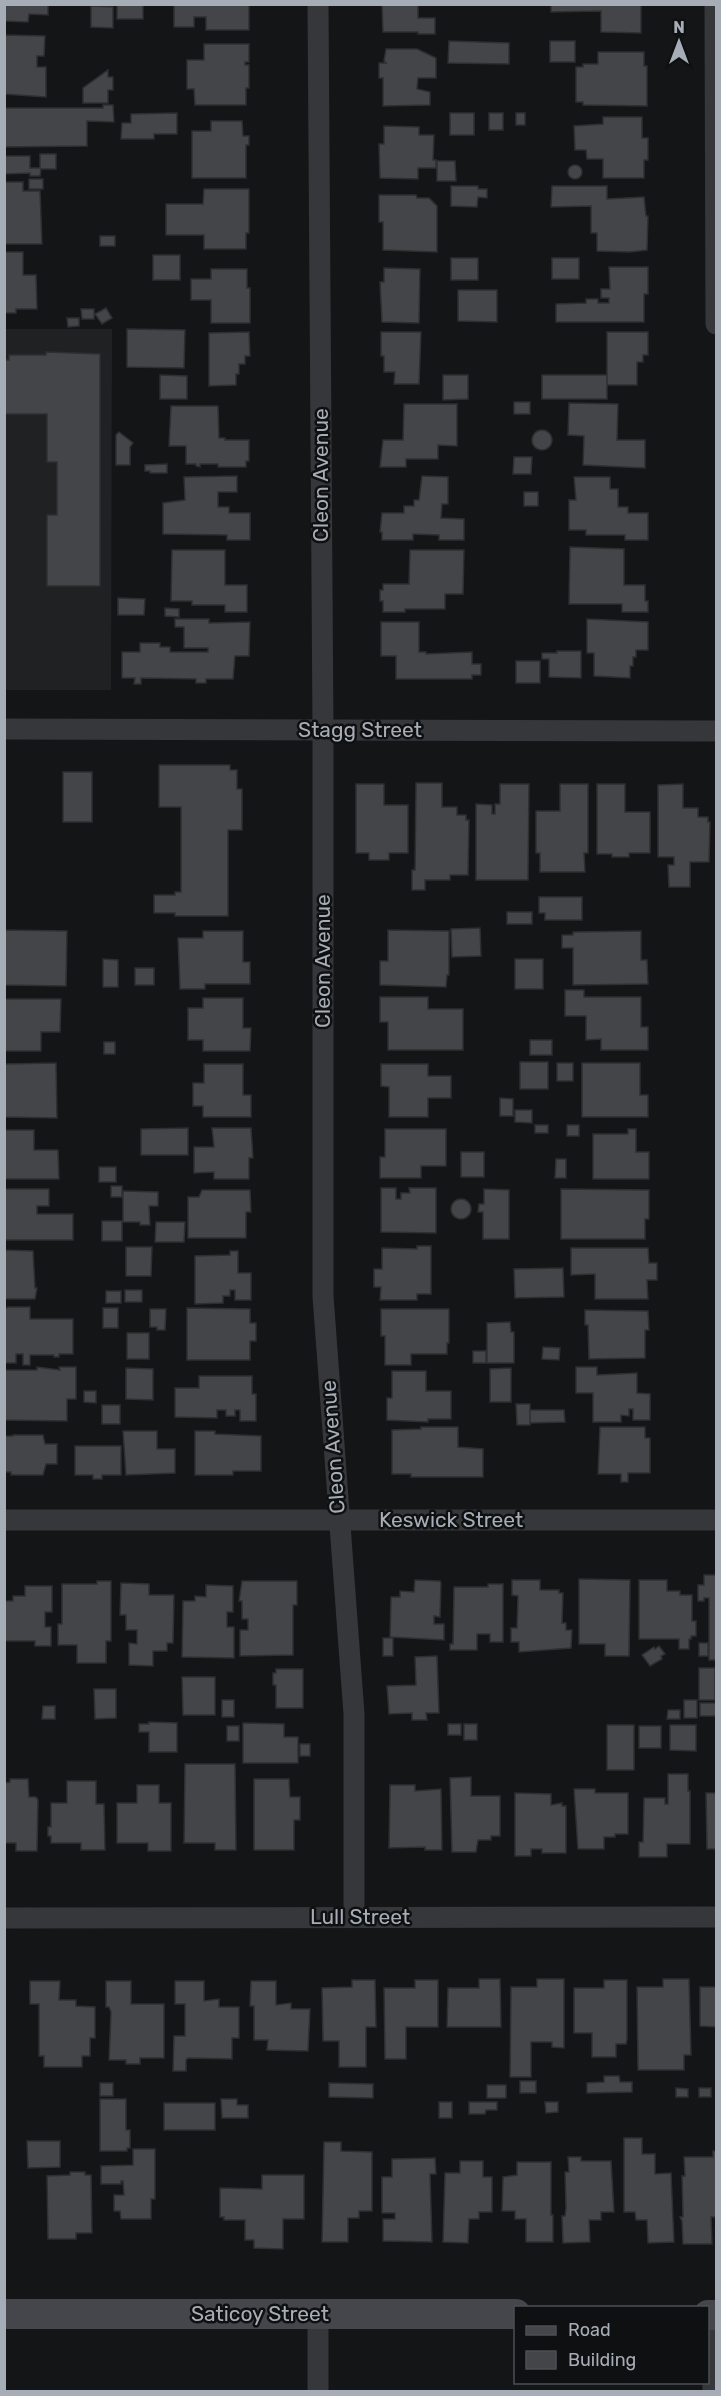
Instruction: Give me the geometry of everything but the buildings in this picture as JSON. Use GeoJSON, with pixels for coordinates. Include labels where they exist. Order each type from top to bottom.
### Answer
{"type":"FeatureCollection","features":[{"type":"Feature","properties":{"kind":"main road","name":"Saticoy Street"},"geometry":{"type":"LineString","coordinates":[[4,2314],[514,2314]]}},
{"type":"Feature","properties":{"kind":"street","name":"Cleon Avenue"},"geometry":{"type":"LineString","coordinates":[[318,4],[323,730],[323,1296],[354,1714],[354,1917]]}},
{"type":"Feature","properties":{"kind":"street"},"geometry":{"type":"LineString","coordinates":[[715,4],[717,324]]}},
{"type":"Feature","properties":{"kind":"street","name":"Stagg Street"},"geometry":{"type":"LineString","coordinates":[[4,729],[717,730]]}},
{"type":"Feature","properties":{"kind":"street","name":"Keswick Street"},"geometry":{"type":"LineString","coordinates":[[4,1520],[717,1520]]}},
{"type":"Feature","properties":{"kind":"street","name":"Lull Street"},"geometry":{"type":"LineString","coordinates":[[4,1918],[717,1917]]}},
{"type":"Feature","properties":{"kind":"street"},"geometry":{"type":"LineString","coordinates":[[318,2314],[318,2391]]}},
{"type":"Feature","properties":{"kind":"street"},"geometry":{"type":"LineString","coordinates":[[712,2315],[713,2391]]}},
{"type":"Feature","properties":{"kind":"shaded area"},"geometry":{"type":"Polygon","coordinates":[[[4,329],[112,329],[111,690],[5,690],[4,329]]]}}]}
